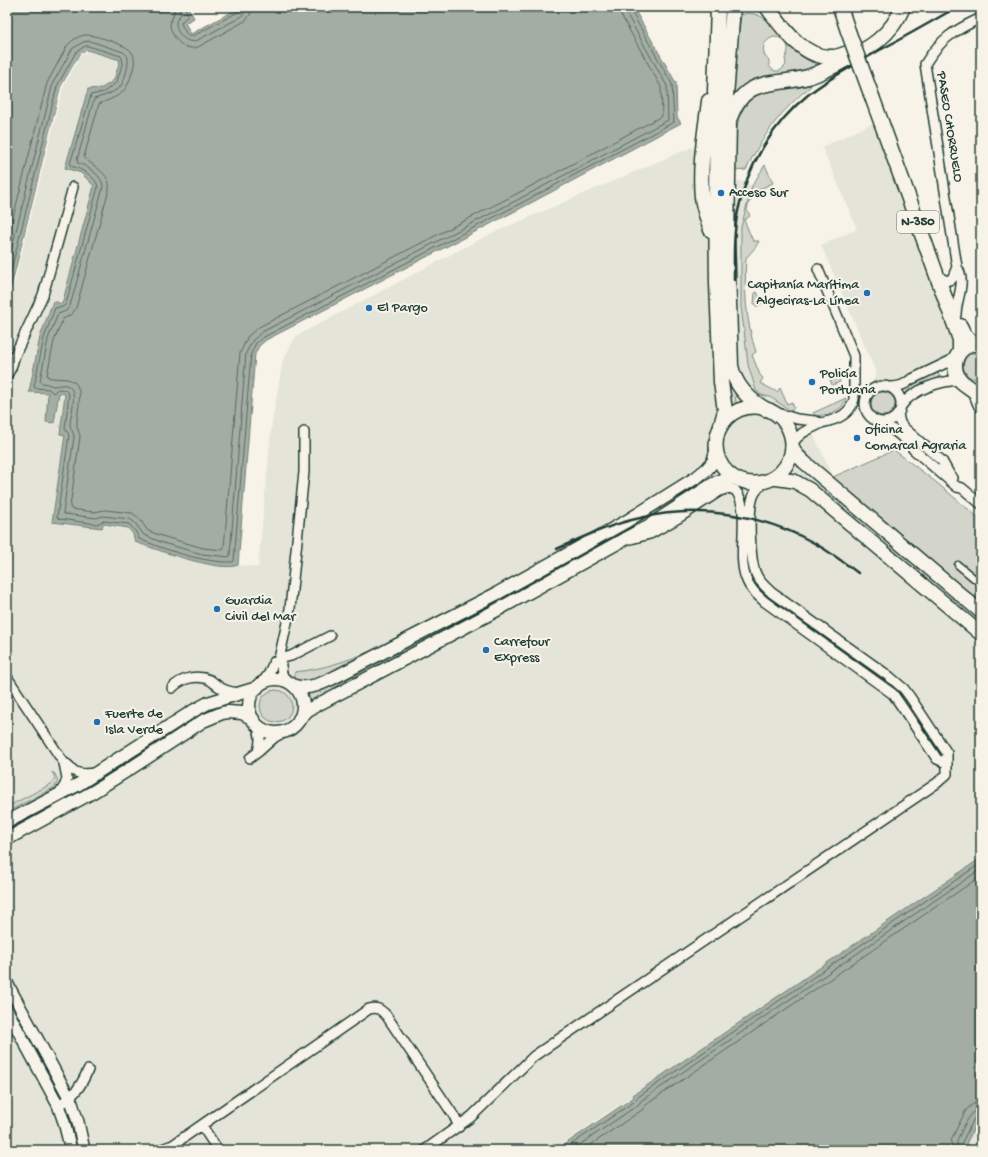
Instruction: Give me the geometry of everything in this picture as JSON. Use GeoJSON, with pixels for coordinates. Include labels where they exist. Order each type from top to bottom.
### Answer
{"type":"FeatureCollection","features":[{"type":"Feature","properties":{"kind":"highway"},"geometry":{"type":"LineString","coordinates":[[717,99],[715,92],[718,7]]}},
{"type":"Feature","properties":{"kind":"highway","name":"N-350"},"geometry":{"type":"LineString","coordinates":[[840,7],[873,93],[955,324],[960,340],[959,353],[955,366],[957,376],[970,384],[981,405]]}},
{"type":"Feature","properties":{"kind":"highway","name":"N-350"},"geometry":{"type":"LineString","coordinates":[[844,7],[850,30]]}},
{"type":"Feature","properties":{"kind":"highway"},"geometry":{"type":"LineString","coordinates":[[848,7],[850,30]]}},
{"type":"Feature","properties":{"kind":"highway"},"geometry":{"type":"LineString","coordinates":[[767,10],[802,48],[819,56],[834,57],[848,54],[875,37],[884,29],[896,7]]}},
{"type":"Feature","properties":{"kind":"highway"},"geometry":{"type":"LineString","coordinates":[[768,410],[747,396],[736,379],[731,366],[727,237],[729,120],[736,103],[752,90],[766,84],[820,73],[860,54],[892,28],[903,7]]}},
{"type":"Feature","properties":{"kind":"highway"},"geometry":{"type":"LineString","coordinates":[[729,120],[726,113],[736,9]]}},
{"type":"Feature","properties":{"kind":"highway"},"geometry":{"type":"LineString","coordinates":[[721,425],[725,411],[720,372],[716,248],[717,99],[719,91],[721,36],[726,24],[736,9]]}},
{"type":"Feature","properties":{"kind":"highway"},"geometry":{"type":"LineString","coordinates":[[716,49],[702,153],[702,199],[716,248]]}},
{"type":"Feature","properties":{"kind":"highway","name":"N-350"},"geometry":{"type":"LineString","coordinates":[[873,93],[964,335],[977,344]]}},
{"type":"Feature","properties":{"kind":"highway"},"geometry":{"type":"LineString","coordinates":[[702,153],[716,172]]}},
{"type":"Feature","properties":{"kind":"highway","name":"N-350"},"geometry":{"type":"LineString","coordinates":[[959,353],[964,348],[977,344]]}},
{"type":"Feature","properties":{"kind":"main road"},"geometry":{"type":"LineString","coordinates":[[7,822],[57,796],[96,773],[193,711],[271,680],[276,679],[303,688],[311,687],[337,676],[430,629],[621,524],[684,486],[707,469],[713,462],[721,425],[731,415],[743,409],[755,407],[768,410],[777,415],[786,424],[796,454],[804,462],[981,612]]}},
{"type":"Feature","properties":{"kind":"main road"},"geometry":{"type":"LineString","coordinates":[[770,479],[781,472],[786,466],[789,460],[792,445]]}},
{"type":"Feature","properties":{"kind":"main road"},"geometry":{"type":"LineString","coordinates":[[716,451],[721,465],[731,476],[737,479]]}},
{"type":"Feature","properties":{"kind":"main road"},"geometry":{"type":"LineString","coordinates":[[7,839],[93,792],[203,721],[222,713],[242,713],[270,732],[292,728],[308,710],[497,610],[650,526],[720,480],[726,478],[752,483],[770,479],[794,481],[810,490],[981,634]]}},
{"type":"Feature","properties":{"kind":"main road"},"geometry":{"type":"LineString","coordinates":[[291,684],[300,693],[303,703],[302,714],[299,719]]}},
{"type":"Feature","properties":{"kind":"main road"},"geometry":{"type":"LineString","coordinates":[[254,721],[250,703],[251,697],[259,686]]}},
{"type":"Feature","properties":{"kind":"street","name":"PASEO CHORRUELO"},"geometry":{"type":"LineString","coordinates":[[956,315],[956,306],[962,286],[957,267],[925,64],[931,54],[947,37],[959,28],[981,18]]}},
{"type":"Feature","properties":{"kind":"street"},"geometry":{"type":"LineString","coordinates":[[7,375],[43,295],[73,187]]}},
{"type":"Feature","properties":{"kind":"street"},"geometry":{"type":"LineString","coordinates":[[943,279],[946,281],[952,280],[957,267]]}},
{"type":"Feature","properties":{"kind":"street"},"geometry":{"type":"LineString","coordinates":[[792,445],[798,436],[816,427],[820,423],[838,418],[848,412],[852,406],[855,390],[854,356],[818,269]]}},
{"type":"Feature","properties":{"kind":"street"},"geometry":{"type":"LineString","coordinates":[[959,353],[950,361],[898,387],[885,385],[875,387],[868,393],[865,407],[869,416],[877,421],[887,424],[912,446],[913,449],[981,504]]}},
{"type":"Feature","properties":{"kind":"street"},"geometry":{"type":"LineString","coordinates":[[882,422],[891,420],[900,410],[907,398],[941,382],[970,384]]}},
{"type":"Feature","properties":{"kind":"street"},"geometry":{"type":"LineString","coordinates":[[891,387],[900,396],[900,423],[942,461],[951,477],[960,484],[962,488]]}},
{"type":"Feature","properties":{"kind":"street"},"geometry":{"type":"LineString","coordinates":[[768,410],[797,419],[820,423]]}},
{"type":"Feature","properties":{"kind":"street"},"geometry":{"type":"LineString","coordinates":[[291,684],[281,672],[282,663],[279,659],[290,609],[304,472],[304,432]]}},
{"type":"Feature","properties":{"kind":"street"},"geometry":{"type":"LineString","coordinates":[[425,1150],[459,1127],[534,1056],[937,784],[947,774],[947,753],[904,689],[890,677],[772,593],[756,576],[752,560],[751,502],[756,491],[770,479]]}},
{"type":"Feature","properties":{"kind":"street"},"geometry":{"type":"LineString","coordinates":[[615,544],[650,534],[724,489],[729,488],[735,490],[740,496],[742,505],[744,573],[746,580],[753,590],[765,602],[893,694],[938,759],[946,763]]}},
{"type":"Feature","properties":{"kind":"street"},"geometry":{"type":"LineString","coordinates":[[958,565],[981,584]]}},
{"type":"Feature","properties":{"kind":"street"},"geometry":{"type":"LineString","coordinates":[[259,686],[268,675],[274,662],[291,656],[330,636]]}},
{"type":"Feature","properties":{"kind":"street"},"geometry":{"type":"LineString","coordinates":[[7,677],[64,763],[67,778],[66,784],[57,796]]}},
{"type":"Feature","properties":{"kind":"street"},"geometry":{"type":"LineString","coordinates":[[172,688],[177,683],[191,677],[210,680],[228,692],[240,693]]}},
{"type":"Feature","properties":{"kind":"street"},"geometry":{"type":"LineString","coordinates":[[254,721],[261,736],[261,743],[258,752]]}},
{"type":"Feature","properties":{"kind":"street"},"geometry":{"type":"LineString","coordinates":[[250,758],[287,730]]}},
{"type":"Feature","properties":{"kind":"street"},"geometry":{"type":"LineString","coordinates":[[64,763],[68,764],[75,772],[80,774],[96,773]]}},
{"type":"Feature","properties":{"kind":"street"},"geometry":{"type":"LineString","coordinates":[[7,983],[69,1098],[78,1122],[84,1150]]}},
{"type":"Feature","properties":{"kind":"street"},"geometry":{"type":"LineString","coordinates":[[167,1149],[369,1008],[375,1007],[380,1009],[386,1015],[454,1116],[459,1127]]}},
{"type":"Feature","properties":{"kind":"street"},"geometry":{"type":"LineString","coordinates":[[7,1010],[58,1105],[64,1122],[70,1150]]}},
{"type":"Feature","properties":{"kind":"street"},"geometry":{"type":"LineString","coordinates":[[58,1105],[78,1090],[88,1070]]}},
{"type":"Feature","properties":{"kind":"street"},"geometry":{"type":"LineString","coordinates":[[202,1126],[218,1150]]}},
{"type":"Feature","properties":{"kind":"shaded area"},"geometry":{"type":"Polygon","coordinates":[[[747,13],[764,18],[770,22],[799,54],[818,66],[806,70],[762,78],[741,88],[732,97],[730,94],[741,15],[747,13]],[[774,37],[767,41],[763,51],[769,61],[770,68],[780,71],[786,65],[785,58],[788,47],[785,41],[778,37],[774,37]]]}},
{"type":"Feature","properties":{"kind":"shaded area"},"geometry":{"type":"Polygon","coordinates":[[[87,50],[120,60],[114,80],[102,88],[88,90],[65,168],[81,173],[94,186],[61,304],[53,302],[29,392],[48,393],[46,422],[55,422],[59,393],[65,394],[60,434],[65,435],[52,522],[128,528],[133,534],[200,563],[233,567],[238,565],[258,567],[272,422],[283,360],[296,336],[488,235],[692,147],[697,156],[698,180],[741,181],[752,186],[741,227],[746,348],[748,365],[758,393],[764,397],[770,397],[791,411],[806,418],[833,477],[981,602],[981,858],[553,1150],[7,1150],[7,304],[61,87],[80,54],[87,50]]]}},
{"type":"Feature","properties":{"kind":"shaded area"},"geometry":{"type":"Polygon","coordinates":[[[811,85],[791,104],[774,124],[759,146],[746,170],[734,171],[734,155],[736,155],[738,122],[745,106],[752,99],[761,94],[779,89],[811,85]]]}},
{"type":"Feature","properties":{"kind":"shaded area"},"geometry":{"type":"Polygon","coordinates":[[[878,121],[957,350],[948,358],[891,383],[885,381],[876,382],[869,386],[875,377],[876,372],[821,245],[857,229],[822,147],[878,121]]]}},
{"type":"Feature","properties":{"kind":"shaded area"},"geometry":{"type":"Polygon","coordinates":[[[765,165],[773,183],[751,193],[752,199],[749,202],[747,210],[750,216],[744,220],[753,241],[759,241],[746,258],[746,306],[756,352],[752,355],[760,375],[763,378],[760,383],[777,392],[780,388],[787,404],[792,402],[794,408],[791,411],[770,397],[761,395],[756,390],[748,365],[741,307],[741,227],[752,186],[765,165]]]}},
{"type":"Feature","properties":{"kind":"shaded area"},"geometry":{"type":"Polygon","coordinates":[[[757,292],[762,303],[756,306],[754,303],[755,293],[757,292]]]}},
{"type":"Feature","properties":{"kind":"shaded area"},"geometry":{"type":"Polygon","coordinates":[[[972,353],[981,354],[981,378],[975,379],[970,377],[964,370],[964,361],[967,356],[972,353]]]}},
{"type":"Feature","properties":{"kind":"shaded area"},"geometry":{"type":"Polygon","coordinates":[[[938,372],[940,378],[903,395],[899,389],[938,372]]]}},
{"type":"Feature","properties":{"kind":"shaded area"},"geometry":{"type":"Polygon","coordinates":[[[728,375],[735,390],[736,405],[731,407],[725,376],[728,375]]]}},
{"type":"Feature","properties":{"kind":"shaded area"},"geometry":{"type":"Polygon","coordinates":[[[838,376],[840,382],[832,385],[830,379],[838,376]]]}},
{"type":"Feature","properties":{"kind":"shaded area"},"geometry":{"type":"Polygon","coordinates":[[[883,392],[892,395],[895,404],[892,413],[883,416],[874,413],[871,404],[874,395],[883,392]]]}},
{"type":"Feature","properties":{"kind":"shaded area"},"geometry":{"type":"Polygon","coordinates":[[[846,398],[841,407],[834,412],[816,416],[813,413],[846,398]]]}},
{"type":"Feature","properties":{"kind":"shaded area"},"geometry":{"type":"Polygon","coordinates":[[[894,450],[937,483],[981,520],[981,602],[833,477],[894,450]]]}},
{"type":"Feature","properties":{"kind":"shaded area"},"geometry":{"type":"Polygon","coordinates":[[[373,650],[323,677],[302,681],[293,679],[295,672],[335,664],[373,650]]]}},
{"type":"Feature","properties":{"kind":"shaded area"},"geometry":{"type":"Polygon","coordinates":[[[398,652],[399,654],[307,704],[305,695],[340,683],[398,652]]]}},
{"type":"Feature","properties":{"kind":"shaded area"},"geometry":{"type":"Polygon","coordinates":[[[273,690],[279,690],[289,697],[292,706],[291,712],[285,719],[279,722],[273,722],[263,715],[260,709],[260,703],[267,693],[273,690]]]}},
{"type":"Feature","properties":{"kind":"shaded area"},"geometry":{"type":"Polygon","coordinates":[[[52,772],[55,774],[58,781],[55,787],[7,812],[7,807],[51,784],[54,779],[52,772]]]}},
{"type":"Feature","properties":{"kind":"shaded area"},"geometry":{"type":"Polygon","coordinates":[[[981,1114],[981,1150],[976,1150],[965,1144],[981,1114]]]}},
{"type":"Feature","properties":{"kind":"water"},"geometry":{"type":"Polygon","coordinates":[[[7,7],[188,7],[194,18],[185,23],[191,34],[237,9],[236,7],[633,7],[676,83],[677,117],[681,123],[527,205],[266,340],[259,346],[255,354],[238,565],[229,567],[217,566],[187,559],[135,542],[133,534],[128,528],[103,524],[102,528],[52,522],[65,435],[60,434],[65,394],[59,393],[54,423],[46,422],[48,393],[29,392],[40,337],[53,301],[62,304],[94,186],[81,173],[65,168],[88,89],[102,88],[114,80],[120,60],[87,50],[80,54],[61,87],[7,304],[7,7]]]}},
{"type":"Feature","properties":{"kind":"water"},"geometry":{"type":"Polygon","coordinates":[[[981,858],[981,1114],[966,1144],[976,1150],[556,1150],[634,1097],[633,1095],[981,858]]]}},
{"type":"Feature","properties":{"kind":"pier"},"geometry":{"type":"Polygon","coordinates":[[[87,50],[87,52],[81,55],[63,88],[9,304],[7,306],[61,87],[80,54],[87,50]]]}},
{"type":"Feature","properties":{"kind":"railway"},"geometry":{"type":"LineString","coordinates":[[734,280],[735,228],[742,194],[763,146],[784,118],[809,94],[825,82],[957,7]]}},
{"type":"Feature","properties":{"kind":"railway"},"geometry":{"type":"LineString","coordinates":[[557,549],[598,531],[640,518],[662,514],[708,512],[730,514],[774,525],[822,547],[858,573]]}},
{"type":"Feature","properties":{"kind":"place","name":"Acceso Sur"},"geometry":{"type":"Point","coordinates":[721,193]}},
{"type":"Feature","properties":{"kind":"place","name":"Capitanía Marítima Algeciras-La Línea"},"geometry":{"type":"Point","coordinates":[867,293]}},
{"type":"Feature","properties":{"kind":"place","name":"El Pargo"},"geometry":{"type":"Point","coordinates":[369,308]}},
{"type":"Feature","properties":{"kind":"place","name":"Policía Portuaria"},"geometry":{"type":"Point","coordinates":[812,382]}},
{"type":"Feature","properties":{"kind":"place","name":"Oficina Comarcal Agraria"},"geometry":{"type":"Point","coordinates":[857,438]}},
{"type":"Feature","properties":{"kind":"place","name":"Guardia Civil del Mar"},"geometry":{"type":"Point","coordinates":[217,609]}},
{"type":"Feature","properties":{"kind":"place","name":"Carrefour Express"},"geometry":{"type":"Point","coordinates":[486,650]}},
{"type":"Feature","properties":{"kind":"place","name":"Fuerte de Isla Verde"},"geometry":{"type":"Point","coordinates":[97,722]}}]}
